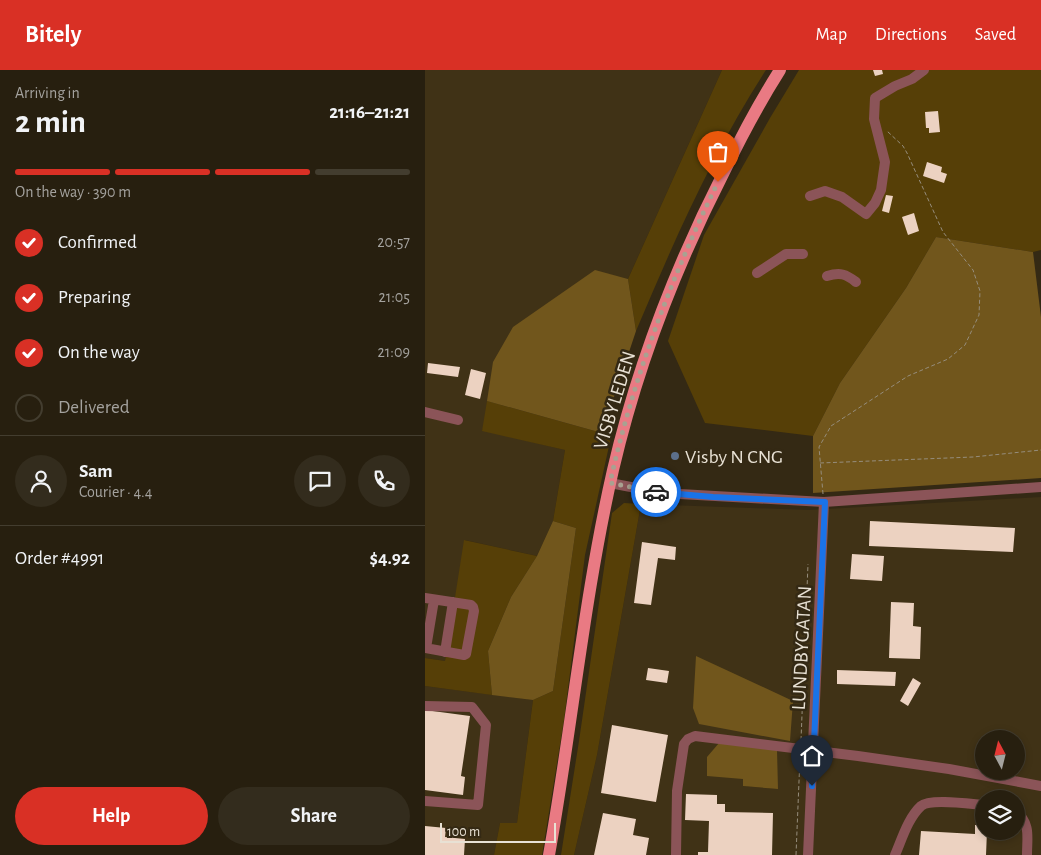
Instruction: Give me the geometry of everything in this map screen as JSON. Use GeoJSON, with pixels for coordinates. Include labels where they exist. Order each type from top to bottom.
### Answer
{"type":"FeatureCollection","features":[{"type":"Feature","properties":{"kind":"main road","name":"VISBYLEDEN"},"geometry":{"type":"LineString","coordinates":[[549,855],[589,596],[610,483],[622,433],[670,290],[715,190],[757,108],[780,70]]}},
{"type":"Feature","properties":{"kind":"street"},"geometry":{"type":"LineString","coordinates":[[810,196],[825,191],[842,197],[866,214],[875,203],[881,190],[885,162],[875,119],[875,98],[895,86],[912,79],[924,70]]}},
{"type":"Feature","properties":{"kind":"street"},"geometry":{"type":"LineString","coordinates":[[757,274],[786,254],[803,254]]}},
{"type":"Feature","properties":{"kind":"street"},"geometry":{"type":"LineString","coordinates":[[827,276],[841,273],[856,282]]}},
{"type":"Feature","properties":{"kind":"street"},"geometry":{"type":"LineString","coordinates":[[425,412],[458,420]]}},
{"type":"Feature","properties":{"kind":"street"},"geometry":{"type":"LineString","coordinates":[[610,483],[662,493],[825,502],[1041,487]]}},
{"type":"Feature","properties":{"kind":"street","name":"LUNDBYGATAN"},"geometry":{"type":"LineString","coordinates":[[808,855],[825,502]]}},
{"type":"Feature","properties":{"kind":"street"},"geometry":{"type":"LineString","coordinates":[[430,599],[471,605],[473,607],[474,611],[466,654],[425,648],[430,599]]}},
{"type":"Feature","properties":{"kind":"street"},"geometry":{"type":"LineString","coordinates":[[445,652],[453,602]]}},
{"type":"Feature","properties":{"kind":"street"},"geometry":{"type":"LineString","coordinates":[[425,706],[472,707],[486,725],[478,805],[425,801]]}},
{"type":"Feature","properties":{"kind":"street"},"geometry":{"type":"LineString","coordinates":[[676,855],[677,791],[684,744],[688,739],[695,736],[949,769],[1041,786]]}},
{"type":"Feature","properties":{"kind":"street"},"geometry":{"type":"LineString","coordinates":[[895,855],[910,821],[921,806],[939,802],[975,804]]}},
{"type":"Feature","properties":{"kind":"street"},"geometry":{"type":"LineString","coordinates":[[1025,820],[1028,825],[1027,855]]}},
{"type":"Feature","properties":{"kind":"path"},"geometry":{"type":"LineString","coordinates":[[825,502],[819,447],[831,426],[908,376],[948,359],[965,345],[979,315],[980,291],[973,270],[943,232],[903,146],[875,119]]}},
{"type":"Feature","properties":{"kind":"path"},"geometry":{"type":"LineString","coordinates":[[820,463],[973,458],[1041,450]]}},
{"type":"Feature","properties":{"kind":"path"},"geometry":{"type":"LineString","coordinates":[[796,855],[808,564]]}},
{"type":"Feature","properties":{"kind":"shaded area"},"geometry":{"type":"Polygon","coordinates":[[[425,70],[722,70],[628,279],[595,271],[482,430],[565,450],[553,521],[537,556],[465,540],[445,661],[425,658],[425,70]]]}},
{"type":"Feature","properties":{"kind":"shaded area"},"geometry":{"type":"Polygon","coordinates":[[[722,70],[766,70],[729,133],[695,198],[636,331],[628,279],[722,70]]]}},
{"type":"Feature","properties":{"kind":"shaded area"},"geometry":{"type":"Polygon","coordinates":[[[799,70],[1041,70],[1041,250],[1033,252],[936,237],[906,288],[840,383],[813,436],[705,423],[668,341],[704,235],[799,70]]]}},
{"type":"Feature","properties":{"kind":"shaded area"},"geometry":{"type":"Polygon","coordinates":[[[936,237],[1033,252],[1041,317],[1041,478],[813,493],[813,436],[840,383],[906,288],[936,237]]]}},
{"type":"Feature","properties":{"kind":"shaded area"},"geometry":{"type":"Polygon","coordinates":[[[595,270],[628,279],[636,331],[602,433],[487,401],[493,362],[513,327],[595,270]]]}},
{"type":"Feature","properties":{"kind":"shaded area"},"geometry":{"type":"Polygon","coordinates":[[[487,401],[611,437],[585,555],[564,720],[542,855],[494,855],[500,823],[517,823],[533,700],[553,691],[576,528],[553,521],[565,450],[482,431],[487,401]]]}},
{"type":"Feature","properties":{"kind":"shaded area"},"geometry":{"type":"Polygon","coordinates":[[[1041,497],[1041,855],[574,855],[597,755],[641,504],[809,510],[1041,497]],[[744,779],[743,786],[777,789],[744,779]]]}},
{"type":"Feature","properties":{"kind":"shaded area"},"geometry":{"type":"Polygon","coordinates":[[[624,503],[641,504],[597,755],[574,855],[561,855],[612,513],[624,503]]]}},
{"type":"Feature","properties":{"kind":"shaded area"},"geometry":{"type":"Polygon","coordinates":[[[553,521],[576,528],[553,691],[533,700],[492,695],[488,651],[511,597],[537,556],[553,521]]]}},
{"type":"Feature","properties":{"kind":"shaded area"},"geometry":{"type":"Polygon","coordinates":[[[464,540],[537,556],[511,597],[488,651],[492,695],[425,686],[425,658],[445,661],[464,540]]]}},
{"type":"Feature","properties":{"kind":"shaded area"},"geometry":{"type":"Polygon","coordinates":[[[696,656],[793,701],[790,741],[699,724],[693,708],[696,656]]]}},
{"type":"Feature","properties":{"kind":"shaded area"},"geometry":{"type":"Polygon","coordinates":[[[425,686],[533,700],[517,823],[500,823],[494,855],[425,855],[425,686]]]}},
{"type":"Feature","properties":{"kind":"shaded area"},"geometry":{"type":"Polygon","coordinates":[[[719,743],[777,750],[778,789],[743,786],[743,779],[707,776],[707,757],[719,743]]]}},
{"type":"Feature","properties":{"kind":"building"},"geometry":{"type":"Polygon","coordinates":[[[873,70],[882,70],[883,74],[875,76],[873,70]]]}},
{"type":"Feature","properties":{"kind":"building"},"geometry":{"type":"Polygon","coordinates":[[[938,111],[940,132],[929,133],[929,128],[926,128],[925,112],[938,111]]]}},
{"type":"Feature","properties":{"kind":"building"},"geometry":{"type":"Polygon","coordinates":[[[927,162],[942,167],[941,172],[947,174],[944,183],[923,176],[927,162]]]}},
{"type":"Feature","properties":{"kind":"building"},"geometry":{"type":"Polygon","coordinates":[[[886,195],[893,196],[889,213],[882,211],[886,195]]]}},
{"type":"Feature","properties":{"kind":"building"},"geometry":{"type":"Polygon","coordinates":[[[914,213],[919,231],[908,235],[902,217],[914,213]]]}},
{"type":"Feature","properties":{"kind":"building"},"geometry":{"type":"Polygon","coordinates":[[[428,363],[460,367],[458,377],[427,373],[428,363]]]}},
{"type":"Feature","properties":{"kind":"building"},"geometry":{"type":"Polygon","coordinates":[[[471,369],[486,373],[480,399],[465,395],[471,369]]]}},
{"type":"Feature","properties":{"kind":"building"},"geometry":{"type":"Polygon","coordinates":[[[870,521],[1015,528],[1013,552],[869,546],[870,521]]]}},
{"type":"Feature","properties":{"kind":"building"},"geometry":{"type":"Polygon","coordinates":[[[642,542],[676,547],[675,560],[658,558],[651,605],[634,603],[642,542]]]}},
{"type":"Feature","properties":{"kind":"building"},"geometry":{"type":"Polygon","coordinates":[[[852,554],[884,556],[882,581],[850,579],[852,554]]]}},
{"type":"Feature","properties":{"kind":"building"},"geometry":{"type":"Polygon","coordinates":[[[891,602],[914,603],[913,626],[921,627],[920,659],[889,658],[891,602]]]}},
{"type":"Feature","properties":{"kind":"building"},"geometry":{"type":"Polygon","coordinates":[[[648,668],[669,671],[667,683],[646,680],[648,668]]]}},
{"type":"Feature","properties":{"kind":"building"},"geometry":{"type":"Polygon","coordinates":[[[837,670],[896,672],[895,686],[837,684],[837,670]]]}},
{"type":"Feature","properties":{"kind":"building"},"geometry":{"type":"Polygon","coordinates":[[[913,678],[921,683],[908,706],[900,701],[913,678]]]}},
{"type":"Feature","properties":{"kind":"building"},"geometry":{"type":"Polygon","coordinates":[[[425,710],[470,716],[461,776],[465,777],[463,795],[425,790],[425,710]]]}},
{"type":"Feature","properties":{"kind":"building"},"geometry":{"type":"Polygon","coordinates":[[[612,725],[668,735],[656,802],[601,793],[612,725]]]}},
{"type":"Feature","properties":{"kind":"building"},"geometry":{"type":"Polygon","coordinates":[[[686,794],[717,795],[717,804],[725,804],[725,812],[773,813],[772,855],[698,855],[698,852],[708,852],[709,821],[685,820],[686,794]]]}},
{"type":"Feature","properties":{"kind":"building"},"geometry":{"type":"Polygon","coordinates":[[[603,813],[636,819],[633,835],[649,838],[646,855],[594,855],[603,813]]]}},
{"type":"Feature","properties":{"kind":"building"},"geometry":{"type":"Polygon","coordinates":[[[425,826],[446,828],[445,837],[465,839],[464,855],[425,855],[425,826]]]}},
{"type":"Feature","properties":{"kind":"building"},"geometry":{"type":"Polygon","coordinates":[[[921,831],[975,834],[975,840],[987,840],[986,855],[919,855],[921,831]]]}},
{"type":"Feature","properties":{"kind":"way so far"},"geometry":{"type":"LineString","coordinates":[[656,492],[610,483],[622,433],[665,303],[718,182]]}},
{"type":"Feature","properties":{"kind":"place","name":"Visby N CNG"},"geometry":{"type":"Point","coordinates":[675,456]}},
{"type":"Feature","properties":{"kind":"route"},"geometry":{"type":"LineString","coordinates":[[656,492],[713,497],[825,502],[812,786]]}}]}
